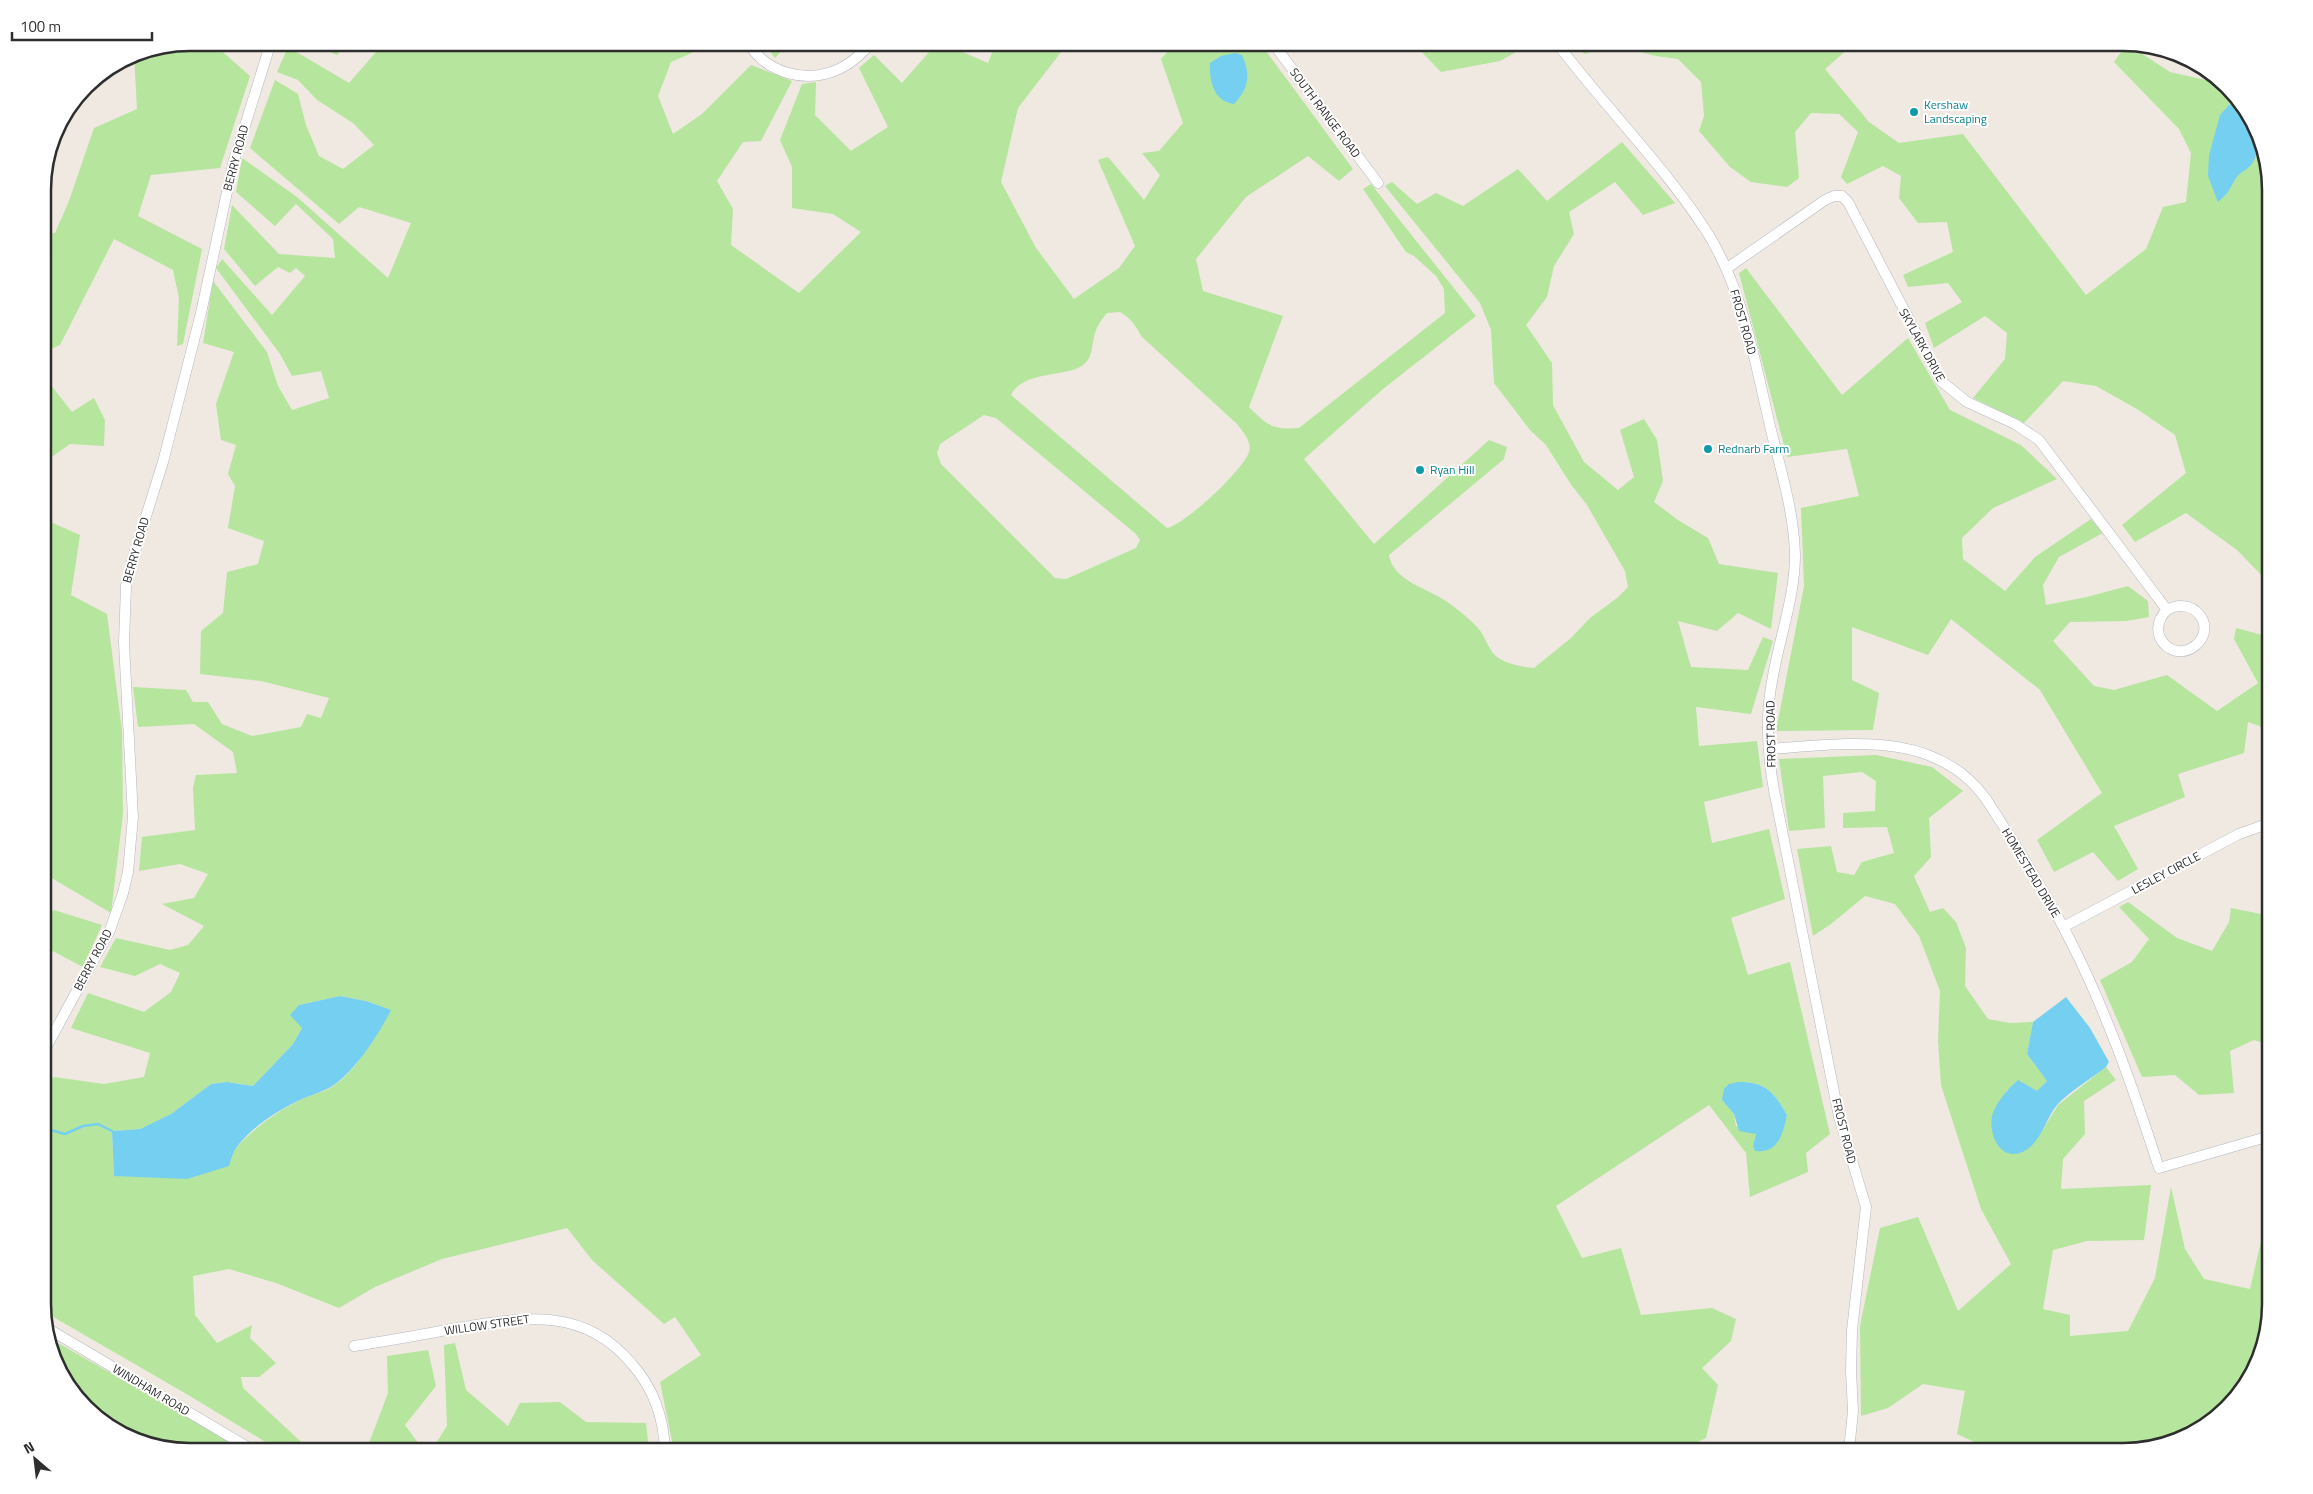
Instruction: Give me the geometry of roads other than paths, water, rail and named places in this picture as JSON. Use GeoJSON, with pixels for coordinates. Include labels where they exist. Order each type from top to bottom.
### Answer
{"type":"FeatureCollection","features":[{"type":"Feature","properties":{"kind":"street","name":"SOUTH RANGE ROAD"},"geometry":{"type":"LineString","coordinates":[[1279,51],[1378,183]]}},
{"type":"Feature","properties":{"kind":"street","name":"FROST ROAD"},"geometry":{"type":"LineString","coordinates":[[1564,51],[1668,180],[1705,229],[1726,269],[1743,316],[1789,503],[1795,556],[1790,598],[1770,696],[1769,749],[1774,790],[1839,1117],[1866,1207],[1852,1330],[1851,1372],[1853,1411],[1850,1443]]}},
{"type":"Feature","properties":{"kind":"street","name":"BERRY ROAD"},"geometry":{"type":"LineString","coordinates":[[52,1036],[110,930],[128,872],[133,817],[124,665],[126,586],[137,543],[163,462],[201,313],[233,164],[268,52]]}},
{"type":"Feature","properties":{"kind":"street"},"geometry":{"type":"LineString","coordinates":[[755,52],[763,62],[784,72],[806,76],[840,68],[861,52]]}},
{"type":"Feature","properties":{"kind":"street","name":"SKYLARK DRIVE"},"geometry":{"type":"LineString","coordinates":[[1726,269],[1825,200],[1834,196],[1842,196],[1848,202],[1940,381],[1967,402],[2015,424],[2039,440],[2167,610]]}},
{"type":"Feature","properties":{"kind":"street"},"geometry":{"type":"LineString","coordinates":[[2176,605],[2186,606],[2199,614],[2203,623],[2204,633],[2196,646],[2182,651],[2172,650],[2164,644],[2159,636],[2158,626],[2160,617],[2167,610],[2176,605]]}},
{"type":"Feature","properties":{"kind":"street","name":"HOMESTEAD DRIVE"},"geometry":{"type":"LineString","coordinates":[[1769,749],[1886,744],[1921,751],[1950,766],[1975,785],[1986,799],[2063,927],[2118,1046],[2159,1168],[2262,1138]]}},
{"type":"Feature","properties":{"kind":"street","name":"LESLEY CIRCLE"},"geometry":{"type":"LineString","coordinates":[[2063,927],[2239,834],[2262,827]]}},
{"type":"Feature","properties":{"kind":"street","name":"WILLOW STREET"},"geometry":{"type":"LineString","coordinates":[[354,1346],[511,1319],[540,1318],[568,1323],[608,1341],[638,1371],[650,1390],[658,1410],[664,1443]]}},
{"type":"Feature","properties":{"kind":"street","name":"WINDHAM ROAD"},"geometry":{"type":"LineString","coordinates":[[54,1332],[239,1443]]}},
{"type":"Feature","properties":{"kind":"water"},"geometry":{"type":"Polygon","coordinates":[[[1235,53],[1242,55],[1245,62],[1247,81],[1243,92],[1234,104],[1222,99],[1214,90],[1210,63],[1221,56],[1235,53]]]}},
{"type":"Feature","properties":{"kind":"water"},"geometry":{"type":"Polygon","coordinates":[[[2231,104],[2238,113],[2256,152],[2251,165],[2238,176],[2227,193],[2218,202],[2208,176],[2209,155],[2220,115],[2231,104]]]}},
{"type":"Feature","properties":{"kind":"water"},"geometry":{"type":"Polygon","coordinates":[[[340,996],[366,1001],[391,1010],[380,1030],[356,1064],[338,1082],[329,1088],[286,1107],[258,1125],[236,1148],[229,1166],[187,1179],[114,1176],[112,1131],[140,1129],[171,1114],[211,1084],[227,1082],[253,1086],[293,1044],[302,1028],[290,1015],[299,1005],[340,996]]]}},
{"type":"Feature","properties":{"kind":"water"},"geometry":{"type":"Polygon","coordinates":[[[2066,997],[2090,1028],[2109,1062],[2106,1067],[2057,1105],[2033,1145],[2020,1153],[2012,1154],[2006,1152],[2000,1148],[1993,1135],[1993,1113],[2000,1099],[2018,1080],[2037,1091],[2047,1081],[2027,1054],[2033,1022],[2066,997]]]}},
{"type":"Feature","properties":{"kind":"water"},"geometry":{"type":"Polygon","coordinates":[[[1739,1082],[1763,1086],[1778,1100],[1787,1115],[1781,1136],[1774,1146],[1769,1149],[1755,1151],[1753,1146],[1756,1134],[1739,1131],[1734,1114],[1722,1100],[1724,1089],[1729,1084],[1739,1082]]]}},
{"type":"Feature","properties":{"kind":"waterway"},"geometry":{"type":"LineString","coordinates":[[52,1130],[65,1134],[83,1126],[98,1124],[112,1131]]}},
{"type":"Feature","properties":{"kind":"place","name":"Kershaw Landscaping"},"geometry":{"type":"Point","coordinates":[1914,112]}},
{"type":"Feature","properties":{"kind":"place","name":"Rednarb Farm"},"geometry":{"type":"Point","coordinates":[1708,449]}},
{"type":"Feature","properties":{"kind":"place","name":"Ryan Hill"},"geometry":{"type":"Point","coordinates":[1420,470]}}]}
